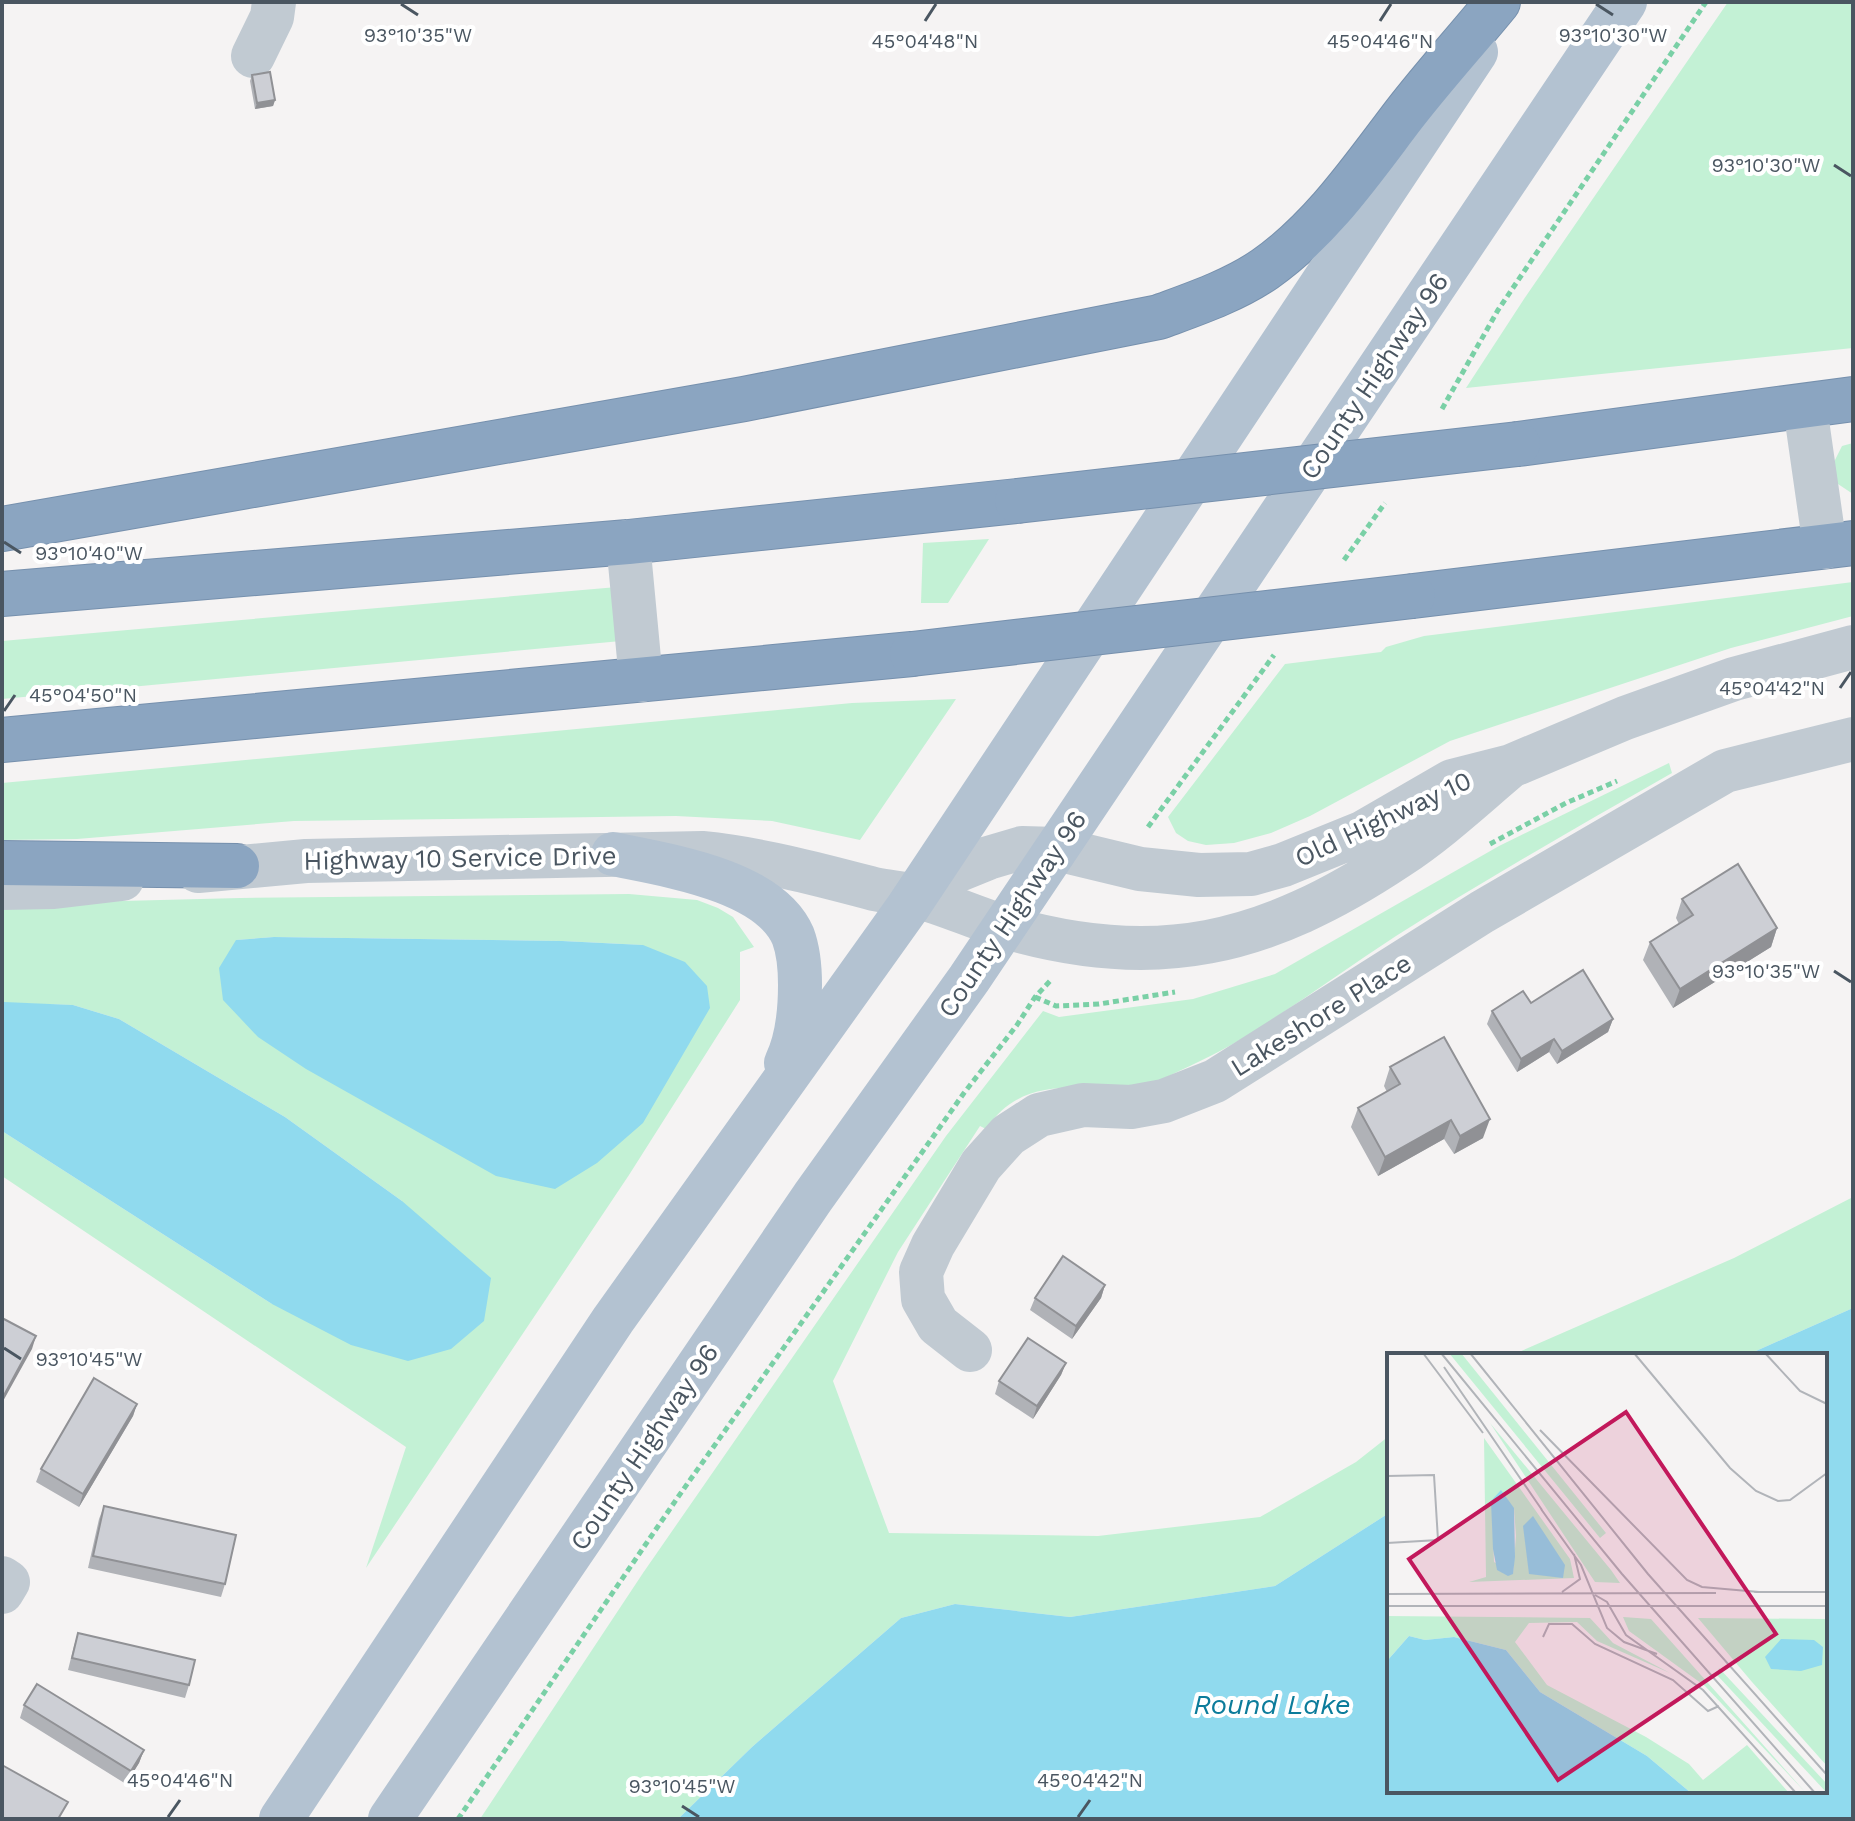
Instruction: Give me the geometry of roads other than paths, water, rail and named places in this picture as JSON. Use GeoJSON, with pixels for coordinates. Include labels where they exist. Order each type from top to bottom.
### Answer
{"type":"FeatureCollection","features":[{"type":"Feature","properties":{"kind":"highway"},"geometry":{"type":"LineString","coordinates":[[2,529],[744,399],[1159,317],[1263,270],[1298,243],[1345,194],[1407,112],[1498,2]]}},
{"type":"Feature","properties":{"kind":"highway"},"geometry":{"type":"LineString","coordinates":[[2,594],[628,542],[1518,444],[1853,399]]}},
{"type":"Feature","properties":{"kind":"highway"},"geometry":{"type":"LineString","coordinates":[[2,740],[912,654],[1839,545]]}},
{"type":"Feature","properties":{"kind":"highway"},"geometry":{"type":"LineString","coordinates":[[2,863],[237,866]]}},
{"type":"Feature","properties":{"kind":"main road"},"geometry":{"type":"LineString","coordinates":[[281,1819],[613,1320],[915,896],[1509,2]]}},
{"type":"Feature","properties":{"kind":"main road","name":"County Highway 96"},"geometry":{"type":"LineString","coordinates":[[390,1819],[813,1197],[1057,849],[1625,2]]}},
{"type":"Feature","properties":{"kind":"main road"},"geometry":{"type":"LineString","coordinates":[[613,854],[695,871],[725,882],[754,896],[778,916],[792,933],[798,951],[800,999],[792,1051],[750,1127]]}},
{"type":"Feature","properties":{"kind":"street"},"geometry":{"type":"LineString","coordinates":[[253,56],[272,17],[274,2]]}},
{"type":"Feature","properties":{"kind":"street"},"geometry":{"type":"LineString","coordinates":[[1805,407],[1839,545]]}},
{"type":"Feature","properties":{"kind":"street"},"geometry":{"type":"LineString","coordinates":[[628,542],[641,680]]}},
{"type":"Feature","properties":{"kind":"street","name":"Old Highway 10"},"geometry":{"type":"LineString","coordinates":[[915,896],[956,871],[1022,848],[1057,849],[1161,873],[1251,874],[1283,865],[1362,833],[1452,781],[1511,766],[1625,718],[1721,684],[1853,647]]}},
{"type":"Feature","properties":{"kind":"street","name":"Lakeshore Place"},"geometry":{"type":"LineString","coordinates":[[970,1350],[938,1325],[923,1299],[921,1272],[933,1245],[981,1165],[1008,1135],[1039,1115],[1083,1105],[1131,1107],[1164,1101],[1215,1081],[1482,912],[1725,771],[1853,739]]}},
{"type":"Feature","properties":{"kind":"street","name":"Old Highway 10"},"geometry":{"type":"LineString","coordinates":[[915,896],[1004,926],[1104,947],[1167,949],[1203,944],[1254,931],[1314,907],[1397,858],[1511,766]]}},
{"type":"Feature","properties":{"kind":"street","name":"Highway 10 Service Drive"},"geometry":{"type":"LineString","coordinates":[[2,888],[54,887],[306,861],[672,852],[733,856],[915,896]]}},
{"type":"Feature","properties":{"kind":"street"},"geometry":{"type":"LineString","coordinates":[[2,1578],[8,1582],[2,1592]]}},
{"type":"Feature","properties":{"kind":"water"},"geometry":{"type":"Polygon","coordinates":[[[274,937],[643,945],[685,962],[707,986],[710,1008],[643,1123],[597,1163],[555,1189],[496,1176],[306,1069],[258,1037],[223,1000],[219,968],[236,940],[274,937]]]}},
{"type":"Feature","properties":{"kind":"water"},"geometry":{"type":"Polygon","coordinates":[[[4,1002],[73,1005],[119,1019],[285,1117],[402,1201],[491,1278],[484,1321],[451,1349],[408,1361],[351,1345],[272,1304],[2,1131],[4,1002]]]}},
{"type":"Feature","properties":{"kind":"water","name":"Round Lake"},"geometry":{"type":"Polygon","coordinates":[[[1853,1308],[1853,1819],[678,1819],[752,1747],[901,1618],[955,1604],[1070,1617],[1275,1586],[1387,1514],[1387,1793],[1827,1793],[1827,1353],[1752,1353],[1853,1308]]]}}]}
